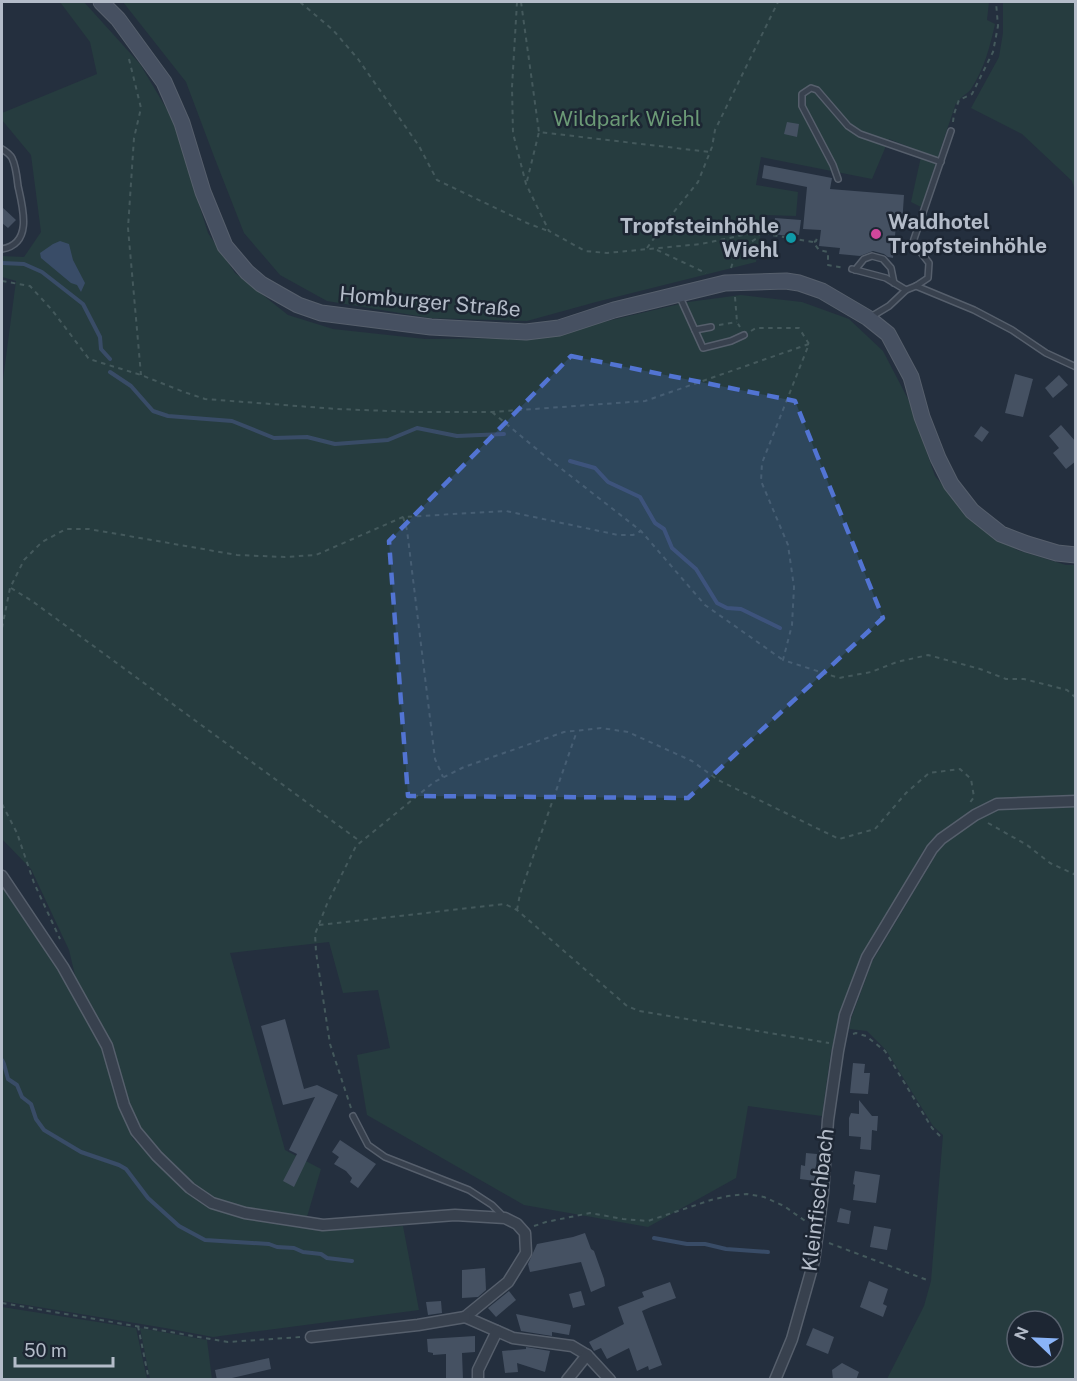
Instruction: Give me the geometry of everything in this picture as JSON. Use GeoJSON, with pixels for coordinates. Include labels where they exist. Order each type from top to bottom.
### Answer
{"type":"FeatureCollection","features":[{"type":"Feature","properties":{"kind":"main road","name":"Homburger Straße"},"geometry":{"type":"LineString","coordinates":[[101,2],[118,19],[164,82],[183,123],[203,192],[225,246],[261,284],[290,301],[321,313],[377,321],[431,327],[526,332],[559,328],[614,310],[725,283],[786,281],[799,283],[822,291],[868,318],[888,334],[911,377],[922,417],[938,458],[951,484],[972,511],[1001,534],[1057,553],[1076,555]]}},
{"type":"Feature","properties":{"kind":"street","name":"Kleinfischbach"},"geometry":{"type":"LineString","coordinates":[[775,1380],[792,1339],[814,1261],[823,1193],[828,1120],[839,1044],[845,1015],[867,957],[932,849],[941,839],[997,804],[1076,801]]}},
{"type":"Feature","properties":{"kind":"street"},"geometry":{"type":"LineString","coordinates":[[2,876],[63,967],[107,1046],[124,1105],[136,1131],[157,1156],[190,1188],[212,1203],[245,1213],[323,1225],[455,1215],[505,1218],[517,1224],[525,1233],[526,1253],[508,1282],[465,1317],[418,1325],[311,1337]]}},
{"type":"Feature","properties":{"kind":"street"},"geometry":{"type":"LineString","coordinates":[[465,1317],[513,1338],[572,1346],[587,1355],[610,1380]]}},
{"type":"Feature","properties":{"kind":"street"},"geometry":{"type":"LineString","coordinates":[[478,1380],[478,1370],[497,1331]]}},
{"type":"Feature","properties":{"kind":"street"},"geometry":{"type":"LineString","coordinates":[[567,1380],[587,1355]]}},
{"type":"Feature","properties":{"kind":"lane"},"geometry":{"type":"LineString","coordinates":[[838,179],[802,106],[802,94],[811,88],[817,90],[848,126],[860,134],[941,162]]}},
{"type":"Feature","properties":{"kind":"lane"},"geometry":{"type":"LineString","coordinates":[[868,318],[889,306],[906,290],[928,278],[929,264],[913,242],[951,131]]}},
{"type":"Feature","properties":{"kind":"lane"},"geometry":{"type":"LineString","coordinates":[[2,149],[11,157],[24,222],[19,239],[13,246],[2,249]]}},
{"type":"Feature","properties":{"kind":"lane"},"geometry":{"type":"LineString","coordinates":[[894,283],[891,268],[883,259],[872,256],[864,259],[854,270],[886,278],[894,283],[906,290]]}},
{"type":"Feature","properties":{"kind":"lane"},"geometry":{"type":"LineString","coordinates":[[916,286],[974,310],[1076,367]]}},
{"type":"Feature","properties":{"kind":"lane"},"geometry":{"type":"LineString","coordinates":[[678,294],[703,348],[744,335]]}},
{"type":"Feature","properties":{"kind":"lane"},"geometry":{"type":"LineString","coordinates":[[695,330],[711,327]]}},
{"type":"Feature","properties":{"kind":"lane"},"geometry":{"type":"LineString","coordinates":[[353,1116],[368,1145],[385,1156],[469,1190],[492,1205],[505,1218]]}},
{"type":"Feature","properties":{"kind":"path"},"geometry":{"type":"LineString","coordinates":[[300,2],[333,30],[358,59],[419,146],[437,180],[527,224],[549,231],[585,251],[607,253],[701,244],[762,231],[772,235],[813,242],[819,250],[828,252],[828,265],[854,270]]}},
{"type":"Feature","properties":{"kind":"path"},"geometry":{"type":"LineString","coordinates":[[519,2],[512,87],[513,134],[526,184],[549,231]]}},
{"type":"Feature","properties":{"kind":"path"},"geometry":{"type":"LineString","coordinates":[[519,2],[539,132],[526,184]]}},
{"type":"Feature","properties":{"kind":"path"},"geometry":{"type":"LineString","coordinates":[[647,248],[698,182],[710,152],[715,130],[778,2]]}},
{"type":"Feature","properties":{"kind":"path"},"geometry":{"type":"LineString","coordinates":[[951,131],[959,100],[972,94],[993,52],[998,26],[996,2]]}},
{"type":"Feature","properties":{"kind":"path"},"geometry":{"type":"LineString","coordinates":[[127,51],[141,108],[134,138],[128,228],[141,375]]}},
{"type":"Feature","properties":{"kind":"path"},"geometry":{"type":"LineString","coordinates":[[539,132],[710,152]]}},
{"type":"Feature","properties":{"kind":"path"},"geometry":{"type":"LineString","coordinates":[[731,268],[736,252],[757,238],[762,231]]}},
{"type":"Feature","properties":{"kind":"path"},"geometry":{"type":"LineString","coordinates":[[813,242],[820,238]]}},
{"type":"Feature","properties":{"kind":"path"},"geometry":{"type":"LineString","coordinates":[[654,249],[696,267],[725,283]]}},
{"type":"Feature","properties":{"kind":"path"},"geometry":{"type":"LineString","coordinates":[[2,281],[30,286],[52,309],[89,359],[141,375],[205,399],[414,412],[492,412],[645,401],[809,344]]}},
{"type":"Feature","properties":{"kind":"path"},"geometry":{"type":"LineString","coordinates":[[711,327],[737,322],[735,297]]}},
{"type":"Feature","properties":{"kind":"path"},"geometry":{"type":"LineString","coordinates":[[744,335],[756,328],[799,328],[809,344]]}},
{"type":"Feature","properties":{"kind":"path"},"geometry":{"type":"LineString","coordinates":[[783,660],[792,625],[794,587],[788,545],[761,481],[762,463],[809,344]]}},
{"type":"Feature","properties":{"kind":"path"},"geometry":{"type":"LineString","coordinates":[[492,412],[641,531],[705,605],[783,660],[839,678],[871,672],[897,662],[928,655],[980,669],[1006,679],[1024,679],[1067,690],[1076,698]]}},
{"type":"Feature","properties":{"kind":"path"},"geometry":{"type":"LineString","coordinates":[[2,628],[10,588],[24,560],[42,542],[66,529],[89,529],[237,555],[285,557],[316,555],[403,517],[506,511],[618,535],[633,535],[641,531]]}},
{"type":"Feature","properties":{"kind":"path"},"geometry":{"type":"LineString","coordinates":[[403,517],[407,530],[435,759],[443,777]]}},
{"type":"Feature","properties":{"kind":"path"},"geometry":{"type":"LineString","coordinates":[[10,588],[361,842]]}},
{"type":"Feature","properties":{"kind":"path"},"geometry":{"type":"LineString","coordinates":[[353,1116],[330,1044],[315,934],[356,846],[443,777],[564,732],[601,728],[628,732],[692,761],[718,780],[839,839],[875,829],[906,793],[929,773],[960,769],[971,779],[974,797],[969,805]]}},
{"type":"Feature","properties":{"kind":"path"},"geometry":{"type":"LineString","coordinates":[[517,910],[519,894],[577,730]]}},
{"type":"Feature","properties":{"kind":"path"},"geometry":{"type":"LineString","coordinates":[[2,804],[17,833],[34,883],[62,945]]}},
{"type":"Feature","properties":{"kind":"path"},"geometry":{"type":"LineString","coordinates":[[975,816],[1027,845],[1050,864],[1076,875]]}},
{"type":"Feature","properties":{"kind":"path"},"geometry":{"type":"LineString","coordinates":[[319,925],[505,904],[517,910],[627,1006],[639,1011],[839,1044],[856,1033],[866,1036],[885,1051],[932,1128],[940,1136]]}},
{"type":"Feature","properties":{"kind":"path"},"geometry":{"type":"LineString","coordinates":[[522,1230],[546,1222],[590,1213],[623,1220],[648,1221],[711,1200],[747,1194],[764,1197],[784,1206],[819,1229],[826,1242],[927,1280]]}},
{"type":"Feature","properties":{"kind":"path"},"geometry":{"type":"LineString","coordinates":[[2,1303],[228,1342],[311,1337]]}},
{"type":"Feature","properties":{"kind":"path"},"geometry":{"type":"LineString","coordinates":[[138,1326],[149,1380]]}},
{"type":"Feature","properties":{"kind":"highlighted area"},"geometry":{"type":"Polygon","coordinates":[[[571,356],[795,401],[883,618],[688,798],[408,796],[389,541],[571,356]]]}},
{"type":"Feature","properties":{"kind":"green space"},"geometry":{"type":"Polygon","coordinates":[[[60,2],[84,2],[140,64],[172,118],[208,233],[235,273],[288,315],[333,329],[425,339],[523,338],[561,332],[688,302],[741,295],[802,302],[849,319],[883,351],[908,399],[935,476],[977,526],[1017,550],[1066,565],[1075,565],[1075,797],[995,799],[955,823],[925,848],[863,956],[841,1015],[831,1051],[822,1116],[748,1106],[736,1178],[648,1227],[524,1205],[367,1115],[357,1055],[390,1048],[378,990],[343,993],[329,942],[230,953],[285,1150],[321,1169],[307,1217],[257,1211],[228,1204],[204,1194],[136,1126],[78,988],[69,950],[31,869],[2,839],[2,387],[16,281],[2,277],[2,256],[24,257],[41,232],[31,155],[2,120],[2,113],[97,74],[90,42],[60,2]]]}},
{"type":"Feature","properties":{"kind":"green space","name":"Wildpark Wiehl"},"geometry":{"type":"Polygon","coordinates":[[[123,2],[989,2],[987,20],[995,24],[980,74],[969,91],[956,103],[921,207],[911,202],[922,152],[889,139],[872,179],[761,157],[756,185],[798,192],[796,216],[764,215],[756,262],[527,321],[430,318],[327,301],[280,275],[244,233],[186,82],[123,2]]]}},
{"type":"Feature","properties":{"kind":"green space"},"geometry":{"type":"Polygon","coordinates":[[[1003,2],[1075,2],[1075,191],[1072,181],[1022,134],[971,108],[999,57],[1003,33],[1003,2]]]}},
{"type":"Feature","properties":{"kind":"green space"},"geometry":{"type":"Polygon","coordinates":[[[1075,805],[1075,1379],[887,1379],[924,1306],[931,1281],[943,1135],[933,1126],[886,1050],[867,1031],[849,1029],[872,962],[943,843],[974,821],[998,808],[1075,805]]]}},
{"type":"Feature","properties":{"kind":"green space"},"geometry":{"type":"Polygon","coordinates":[[[2,882],[61,971],[104,1047],[113,1090],[133,1139],[182,1185],[209,1204],[304,1227],[350,1229],[403,1226],[419,1310],[213,1337],[2,1301],[2,882]]]}},
{"type":"Feature","properties":{"kind":"green space"},"geometry":{"type":"Polygon","coordinates":[[[2,1307],[136,1328],[147,1379],[2,1379],[2,1307]]]}},
{"type":"Feature","properties":{"kind":"green space"},"geometry":{"type":"Polygon","coordinates":[[[140,1328],[207,1340],[212,1379],[150,1379],[140,1328]]]}},
{"type":"Feature","properties":{"kind":"water"},"geometry":{"type":"Polygon","coordinates":[[[60,241],[69,244],[73,260],[85,283],[81,292],[77,285],[71,283],[41,258],[40,253],[60,241]]]}},
{"type":"Feature","properties":{"kind":"building"},"geometry":{"type":"Polygon","coordinates":[[[787,122],[799,124],[797,137],[784,134],[787,122]]]}},
{"type":"Feature","properties":{"kind":"building"},"geometry":{"type":"Polygon","coordinates":[[[764,165],[832,178],[830,189],[904,195],[902,225],[896,225],[893,258],[873,251],[860,256],[839,254],[840,248],[819,246],[821,230],[803,229],[807,187],[762,178],[764,165]]]}},
{"type":"Feature","properties":{"kind":"building"},"geometry":{"type":"Polygon","coordinates":[[[2,207],[16,220],[8,228],[2,223],[2,207]]]}},
{"type":"Feature","properties":{"kind":"building"},"geometry":{"type":"Polygon","coordinates":[[[775,218],[801,220],[799,235],[773,234],[775,218]]]}},
{"type":"Feature","properties":{"kind":"building"},"geometry":{"type":"Polygon","coordinates":[[[1015,374],[1033,379],[1023,417],[1005,413],[1015,374]]]}},
{"type":"Feature","properties":{"kind":"building"},"geometry":{"type":"Polygon","coordinates":[[[1059,375],[1068,385],[1053,398],[1045,388],[1059,375]]]}},
{"type":"Feature","properties":{"kind":"building"},"geometry":{"type":"Polygon","coordinates":[[[1061,425],[1076,442],[1076,461],[1066,469],[1053,453],[1059,448],[1049,436],[1061,425]]]}},
{"type":"Feature","properties":{"kind":"building"},"geometry":{"type":"Polygon","coordinates":[[[981,426],[989,432],[982,442],[974,436],[981,426]]]}},
{"type":"Feature","properties":{"kind":"building"},"geometry":{"type":"Polygon","coordinates":[[[285,1019],[304,1089],[317,1085],[338,1095],[294,1187],[283,1181],[297,1154],[289,1150],[315,1097],[283,1105],[261,1026],[285,1019]]]}},
{"type":"Feature","properties":{"kind":"building"},"geometry":{"type":"Polygon","coordinates":[[[853,1063],[865,1064],[864,1073],[870,1073],[868,1094],[850,1093],[853,1063]]]}},
{"type":"Feature","properties":{"kind":"building"},"geometry":{"type":"Polygon","coordinates":[[[859,1100],[872,1116],[878,1116],[877,1131],[872,1130],[871,1150],[860,1149],[861,1137],[849,1136],[849,1118],[851,1113],[859,1114],[859,1100]]]}},
{"type":"Feature","properties":{"kind":"building"},"geometry":{"type":"Polygon","coordinates":[[[340,1140],[376,1164],[358,1188],[350,1182],[352,1178],[346,1171],[334,1164],[339,1157],[332,1152],[340,1140]]]}},
{"type":"Feature","properties":{"kind":"building"},"geometry":{"type":"Polygon","coordinates":[[[806,1153],[817,1154],[815,1181],[800,1179],[801,1165],[805,1166],[806,1153]]]}},
{"type":"Feature","properties":{"kind":"building"},"geometry":{"type":"Polygon","coordinates":[[[855,1171],[880,1175],[876,1203],[853,1200],[855,1171]]]}},
{"type":"Feature","properties":{"kind":"building"},"geometry":{"type":"Polygon","coordinates":[[[840,1208],[851,1211],[849,1224],[837,1222],[840,1208]]]}},
{"type":"Feature","properties":{"kind":"building"},"geometry":{"type":"Polygon","coordinates":[[[874,1226],[891,1229],[887,1250],[870,1247],[874,1226]]]}},
{"type":"Feature","properties":{"kind":"building"},"geometry":{"type":"Polygon","coordinates":[[[585,1233],[594,1251],[605,1286],[591,1292],[581,1262],[530,1272],[528,1264],[537,1244],[585,1233]]]}},
{"type":"Feature","properties":{"kind":"building"},"geometry":{"type":"Polygon","coordinates":[[[485,1268],[486,1290],[478,1297],[462,1298],[462,1270],[485,1268]]]}},
{"type":"Feature","properties":{"kind":"building"},"geometry":{"type":"Polygon","coordinates":[[[869,1281],[888,1289],[883,1304],[887,1306],[883,1317],[860,1307],[869,1281]]]}},
{"type":"Feature","properties":{"kind":"building"},"geometry":{"type":"Polygon","coordinates":[[[670,1282],[676,1298],[642,1311],[662,1365],[649,1370],[648,1366],[637,1371],[629,1348],[607,1359],[601,1348],[594,1351],[589,1342],[624,1324],[618,1307],[644,1297],[642,1292],[670,1282]]]}},
{"type":"Feature","properties":{"kind":"building"},"geometry":{"type":"Polygon","coordinates":[[[509,1291],[516,1300],[496,1317],[488,1308],[509,1291]]]}},
{"type":"Feature","properties":{"kind":"building"},"geometry":{"type":"Polygon","coordinates":[[[581,1291],[585,1305],[573,1308],[569,1294],[581,1291]]]}},
{"type":"Feature","properties":{"kind":"building"},"geometry":{"type":"Polygon","coordinates":[[[441,1301],[442,1313],[428,1315],[426,1302],[441,1301]]]}},
{"type":"Feature","properties":{"kind":"building"},"geometry":{"type":"Polygon","coordinates":[[[516,1314],[571,1325],[569,1335],[552,1332],[552,1336],[521,1331],[516,1314]]]}},
{"type":"Feature","properties":{"kind":"building"},"geometry":{"type":"Polygon","coordinates":[[[813,1328],[834,1337],[828,1354],[806,1345],[813,1328]]]}},
{"type":"Feature","properties":{"kind":"building"},"geometry":{"type":"Polygon","coordinates":[[[475,1336],[475,1352],[462,1353],[463,1380],[446,1380],[446,1354],[433,1355],[428,1352],[427,1339],[475,1336]]]}},
{"type":"Feature","properties":{"kind":"building"},"geometry":{"type":"Polygon","coordinates":[[[526,1347],[550,1351],[545,1372],[517,1363],[518,1372],[505,1373],[502,1351],[526,1349],[526,1347]]]}},
{"type":"Feature","properties":{"kind":"building"},"geometry":{"type":"Polygon","coordinates":[[[269,1358],[271,1369],[232,1378],[232,1380],[217,1380],[215,1370],[269,1358]]]}},
{"type":"Feature","properties":{"kind":"building"},"geometry":{"type":"Polygon","coordinates":[[[842,1363],[859,1372],[856,1380],[833,1380],[832,1370],[842,1363]]]}},
{"type":"Feature","properties":{"kind":"waterway"},"geometry":{"type":"LineString","coordinates":[[2,263],[24,264],[42,272],[83,304],[100,337],[101,349],[110,359]]}},
{"type":"Feature","properties":{"kind":"waterway"},"geometry":{"type":"LineString","coordinates":[[110,372],[131,386],[153,411],[168,416],[232,421],[274,438],[307,437],[335,444],[388,440],[417,428],[457,436],[504,434]]}},
{"type":"Feature","properties":{"kind":"waterway"},"geometry":{"type":"LineString","coordinates":[[570,461],[595,468],[608,482],[640,497],[655,523],[664,529],[672,548],[696,569],[717,603],[727,608],[741,609],[780,628]]}},
{"type":"Feature","properties":{"kind":"waterway"},"geometry":{"type":"LineString","coordinates":[[2,1060],[8,1079],[17,1085],[22,1097],[31,1104],[36,1119],[44,1130],[81,1152],[126,1169],[148,1198],[179,1226],[205,1240],[269,1244],[321,1254],[327,1258],[352,1261]]}},
{"type":"Feature","properties":{"kind":"waterway"},"geometry":{"type":"LineString","coordinates":[[654,1238],[726,1249],[768,1252]]}},
{"type":"Feature","properties":{"kind":"place","name":"Waldhotel Tropfsteinhöhle"},"geometry":{"type":"Point","coordinates":[876,234]}},
{"type":"Feature","properties":{"kind":"place","name":"Tropfsteinhöhle Wiehl"},"geometry":{"type":"Point","coordinates":[791,238]}}]}
